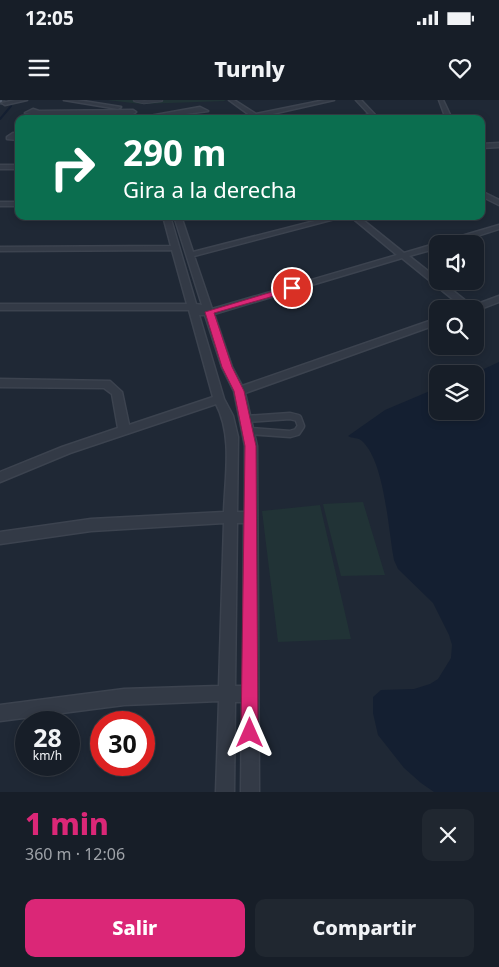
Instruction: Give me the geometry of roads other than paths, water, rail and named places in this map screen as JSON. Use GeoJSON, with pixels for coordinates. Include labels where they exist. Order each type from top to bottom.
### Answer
{"type":"FeatureCollection","features":[{"type":"Feature","properties":{"kind":"street"},"geometry":{"type":"LineString","coordinates":[[6,102],[23,100]]}},
{"type":"Feature","properties":{"kind":"street"},"geometry":{"type":"LineString","coordinates":[[66,100],[114,106],[121,108],[127,115]]}},
{"type":"Feature","properties":{"kind":"street"},"geometry":{"type":"LineString","coordinates":[[86,100],[120,104],[128,107],[134,115]]}},
{"type":"Feature","properties":{"kind":"street"},"geometry":{"type":"LineString","coordinates":[[231,100],[254,115]]}},
{"type":"Feature","properties":{"kind":"street"},"geometry":{"type":"LineString","coordinates":[[266,115],[332,100]]}},
{"type":"Feature","properties":{"kind":"street"},"geometry":{"type":"LineString","coordinates":[[358,100],[373,115]]}},
{"type":"Feature","properties":{"kind":"street"},"geometry":{"type":"LineString","coordinates":[[441,100],[447,115]]}},
{"type":"Feature","properties":{"kind":"street"},"geometry":{"type":"LineString","coordinates":[[165,115],[195,111]]}},
{"type":"Feature","properties":{"kind":"street"},"geometry":{"type":"LineString","coordinates":[[38,112],[133,112]]}},
{"type":"Feature","properties":{"kind":"street"},"geometry":{"type":"LineString","coordinates":[[485,146],[499,145]]}},
{"type":"Feature","properties":{"kind":"street"},"geometry":{"type":"LineString","coordinates":[[0,167],[15,167]]}},
{"type":"Feature","properties":{"kind":"street"},"geometry":{"type":"LineString","coordinates":[[485,195],[499,203]]}},
{"type":"Feature","properties":{"kind":"street"},"geometry":{"type":"LineString","coordinates":[[0,204],[15,204]]}},
{"type":"Feature","properties":{"kind":"street"},"geometry":{"type":"LineString","coordinates":[[168,220],[208,309],[227,367],[238,391],[251,446],[250,792]]}},
{"type":"Feature","properties":{"kind":"street"},"geometry":{"type":"LineString","coordinates":[[178,220],[194,311],[219,397],[228,416],[232,437],[225,792]]}},
{"type":"Feature","properties":{"kind":"street"},"geometry":{"type":"LineString","coordinates":[[0,249],[182,250],[324,220]]}},
{"type":"Feature","properties":{"kind":"street"},"geometry":{"type":"LineString","coordinates":[[358,220],[460,300]]}},
{"type":"Feature","properties":{"kind":"street"},"geometry":{"type":"LineString","coordinates":[[473,235],[499,227]]}},
{"type":"Feature","properties":{"kind":"street"},"geometry":{"type":"LineString","coordinates":[[0,307],[194,311],[208,309],[429,248]]}},
{"type":"Feature","properties":{"kind":"street"},"geometry":{"type":"LineString","coordinates":[[484,304],[499,299]]}},
{"type":"Feature","properties":{"kind":"street"},"geometry":{"type":"LineString","coordinates":[[238,391],[429,324]]}},
{"type":"Feature","properties":{"kind":"street"},"geometry":{"type":"LineString","coordinates":[[219,397],[221,380],[238,391]]}},
{"type":"Feature","properties":{"kind":"street"},"geometry":{"type":"LineString","coordinates":[[0,383],[106,384],[117,392],[124,430]]}},
{"type":"Feature","properties":{"kind":"street"},"geometry":{"type":"LineString","coordinates":[[219,397],[232,408],[238,391]]}},
{"type":"Feature","properties":{"kind":"street"},"geometry":{"type":"LineString","coordinates":[[0,477],[66,450],[219,397]]}},
{"type":"Feature","properties":{"kind":"street"},"geometry":{"type":"LineString","coordinates":[[0,538],[91,525],[230,516],[250,517]]}},
{"type":"Feature","properties":{"kind":"street"},"geometry":{"type":"LineString","coordinates":[[0,713],[101,698],[136,695],[250,694]]}},
{"type":"Feature","properties":{"kind":"lane"},"geometry":{"type":"LineString","coordinates":[[138,100],[144,102],[161,100]]}},
{"type":"Feature","properties":{"kind":"lane"},"geometry":{"type":"LineString","coordinates":[[290,416],[298,418],[301,426],[297,432],[290,434],[247,425],[290,416]]}},
{"type":"Feature","properties":{"kind":"water"},"geometry":{"type":"Polygon","coordinates":[[[499,362],[499,792],[434,792],[404,768],[378,735],[373,713],[373,697],[381,690],[414,689],[430,684],[438,679],[451,658],[452,645],[433,603],[398,569],[394,560],[381,480],[376,464],[370,451],[362,441],[348,436],[385,410],[429,391],[429,420],[484,420],[484,369],[499,362]]]}},
{"type":"Feature","properties":{"kind":"waterway"},"geometry":{"type":"LineString","coordinates":[[0,119],[11,106]]}},
{"type":"Feature","properties":{"kind":"tunnel"},"geometry":{"type":"LineString","coordinates":[[0,102],[6,102]]}}]}
